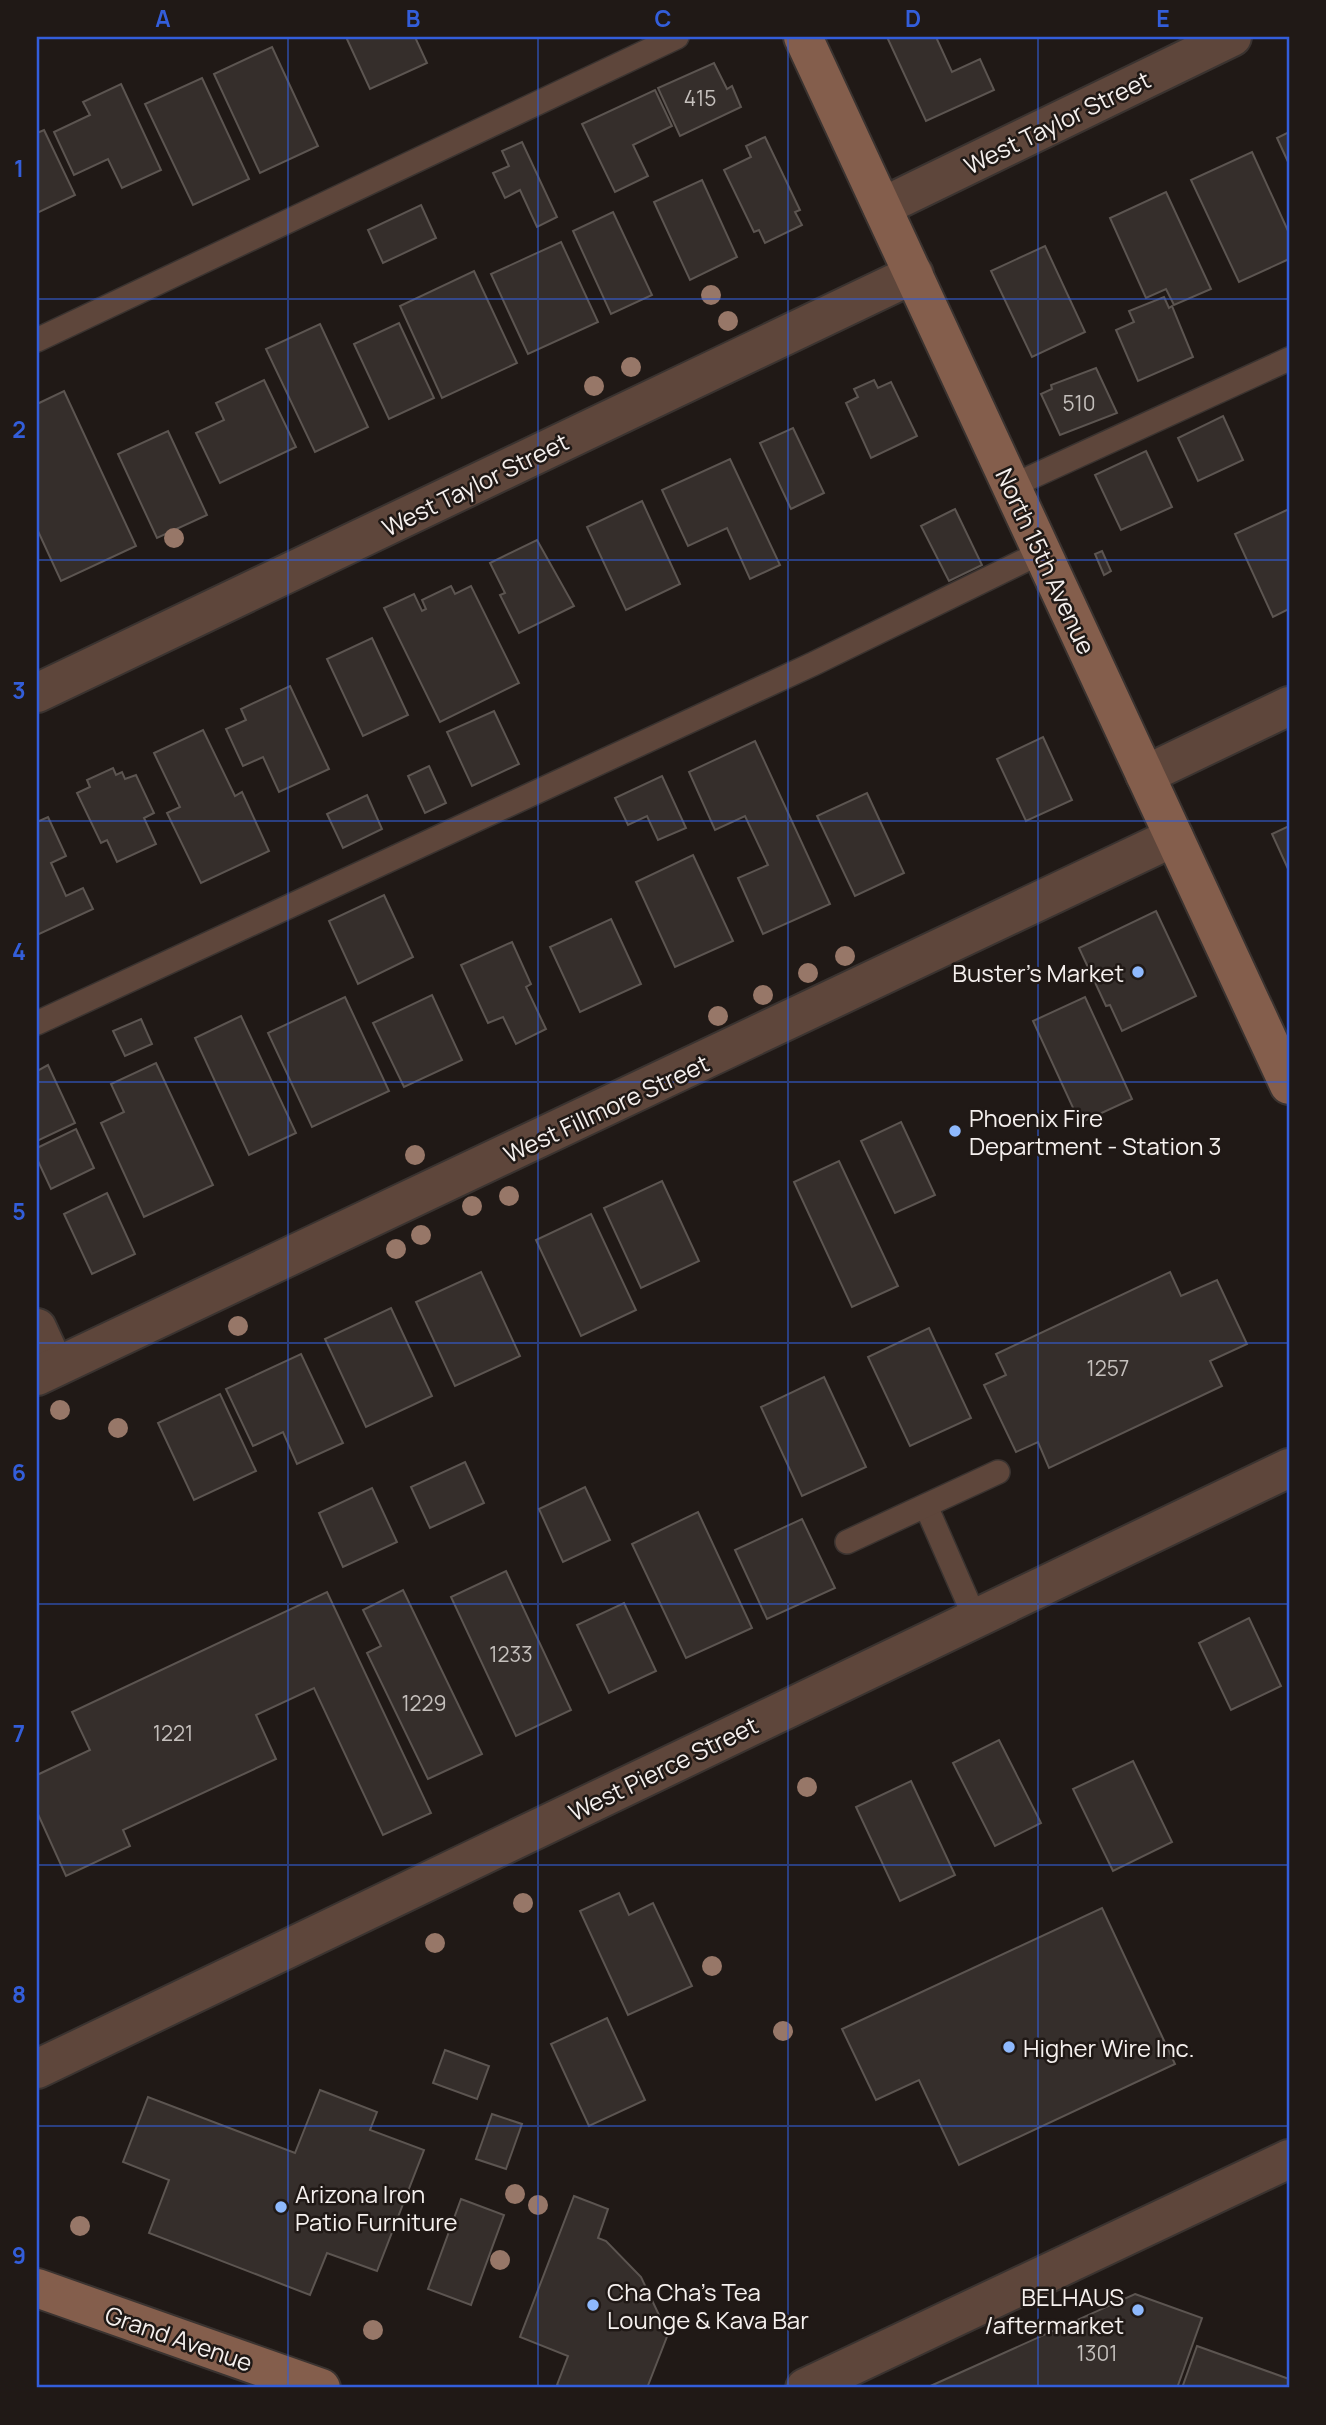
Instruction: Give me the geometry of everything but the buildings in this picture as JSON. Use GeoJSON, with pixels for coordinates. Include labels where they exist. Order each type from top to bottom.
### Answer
{"type":"FeatureCollection","features":[{"type":"Feature","properties":{"kind":"street","name":"North 15th Avenue"},"geometry":{"type":"LineString","coordinates":[[803,37],[1174,838],[1286,1068]]}},
{"type":"Feature","properties":{"kind":"street","name":"West Taylor Street"},"geometry":{"type":"LineString","coordinates":[[882,207],[1232,37]]}},
{"type":"Feature","properties":{"kind":"street","name":"West Taylor Street"},"geometry":{"type":"LineString","coordinates":[[37,693],[914,274]]}},
{"type":"Feature","properties":{"kind":"street"},"geometry":{"type":"LineString","coordinates":[[1145,775],[1289,706]]}},
{"type":"Feature","properties":{"kind":"street","name":"West Fillmore Street"},"geometry":{"type":"LineString","coordinates":[[46,1372],[1174,838]]}},
{"type":"Feature","properties":{"kind":"street"},"geometry":{"type":"LineString","coordinates":[[37,1328],[46,1372]]}},
{"type":"Feature","properties":{"kind":"street","name":"West Pierce Street"},"geometry":{"type":"LineString","coordinates":[[37,2068],[1289,1468]]}},
{"type":"Feature","properties":{"kind":"street"},"geometry":{"type":"LineString","coordinates":[[805,2388],[1289,2159]]}},
{"type":"Feature","properties":{"kind":"street","name":"Grand Avenue"},"geometry":{"type":"LineString","coordinates":[[37,2288],[321,2388]]}},
{"type":"Feature","properties":{"kind":"lane"},"geometry":{"type":"LineString","coordinates":[[37,340],[677,37]]}},
{"type":"Feature","properties":{"kind":"lane"},"geometry":{"type":"LineString","coordinates":[[1012,486],[1289,359]]}},
{"type":"Feature","properties":{"kind":"lane"},"geometry":{"type":"LineString","coordinates":[[37,1023],[813,664],[1042,552]]}},
{"type":"Feature","properties":{"kind":"lane"},"geometry":{"type":"LineString","coordinates":[[847,1542],[998,1472]]}},
{"type":"Feature","properties":{"kind":"lane"},"geometry":{"type":"LineString","coordinates":[[926,1506],[975,1618]]}},
{"type":"Feature","properties":{"kind":"place","name":"Buster's Market"},"geometry":{"type":"Point","coordinates":[1138,972]}},
{"type":"Feature","properties":{"kind":"place","name":"Phoenix Fire Department - Station 3"},"geometry":{"type":"Point","coordinates":[955,1131]}},
{"type":"Feature","properties":{"kind":"place","name":"Higher Wire Inc."},"geometry":{"type":"Point","coordinates":[1009,2047]}},
{"type":"Feature","properties":{"kind":"place","name":"Arizona Iron Patio Furniture"},"geometry":{"type":"Point","coordinates":[281,2207]}},
{"type":"Feature","properties":{"kind":"place","name":"Cha Cha's Tea Lounge & Kava Bar"},"geometry":{"type":"Point","coordinates":[593,2305]}},
{"type":"Feature","properties":{"kind":"place","name":"BELHAUS /aftermarket"},"geometry":{"type":"Point","coordinates":[1138,2310]}}]}
